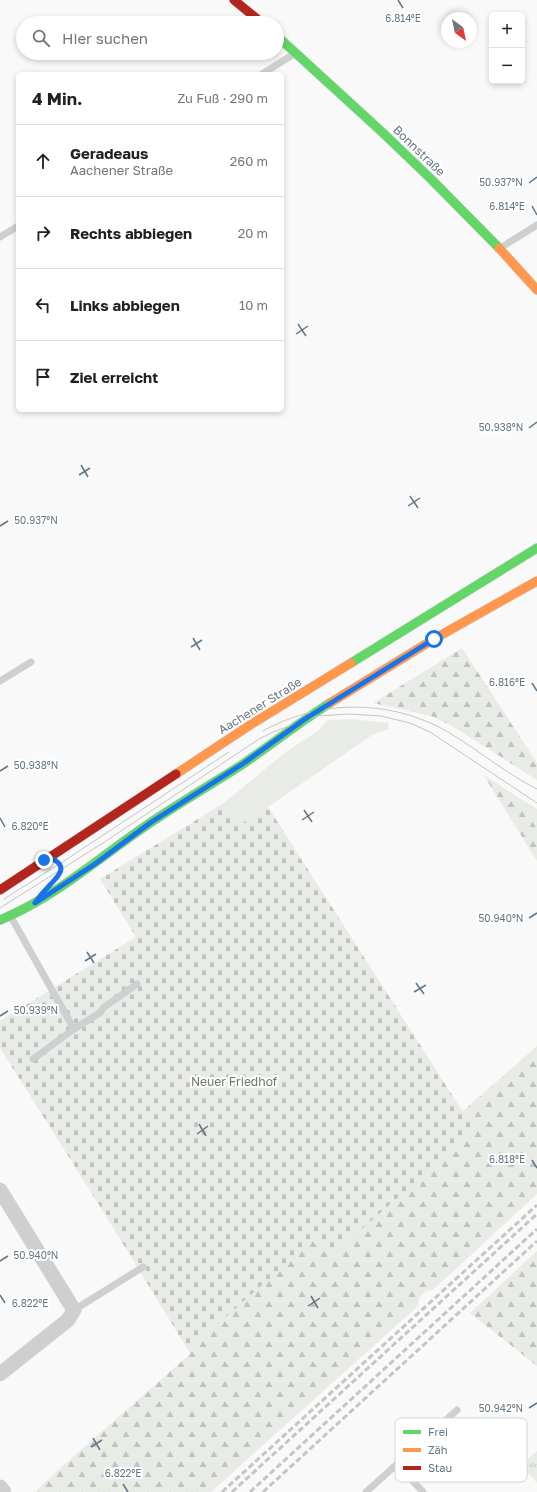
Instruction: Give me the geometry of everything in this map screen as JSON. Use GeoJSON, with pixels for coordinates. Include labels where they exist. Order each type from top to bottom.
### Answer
{"type":"FeatureCollection","features":[{"type":"Feature","properties":{"kind":"main road"},"geometry":{"type":"LineString","coordinates":[[234,0],[253,16]]}},
{"type":"Feature","properties":{"kind":"main road","name":"Bonnstraße"},"geometry":{"type":"LineString","coordinates":[[284,42],[421,170],[500,249],[537,290]]}},
{"type":"Feature","properties":{"kind":"main road","name":"Aachener Straße"},"geometry":{"type":"LineString","coordinates":[[0,890],[250,725],[537,548]]}},
{"type":"Feature","properties":{"kind":"main road"},"geometry":{"type":"LineString","coordinates":[[0,920],[22,911],[91,867],[150,823],[244,763],[305,719],[434,639],[537,582]]}},
{"type":"Feature","properties":{"kind":"main road"},"geometry":{"type":"LineString","coordinates":[[44,860],[53,859],[60,864]]}},
{"type":"Feature","properties":{"kind":"main road"},"geometry":{"type":"LineString","coordinates":[[35,903],[54,881]]}},
{"type":"Feature","properties":{"kind":"street"},"geometry":{"type":"LineString","coordinates":[[0,1190],[74,1310],[68,1320],[0,1374]]}},
{"type":"Feature","properties":{"kind":"street"},"geometry":{"type":"LineString","coordinates":[[0,1487],[4,1492]]}},
{"type":"Feature","properties":{"kind":"lane"},"geometry":{"type":"LineString","coordinates":[[265,72],[296,53]]}},
{"type":"Feature","properties":{"kind":"lane"},"geometry":{"type":"LineString","coordinates":[[500,249],[537,225]]}},
{"type":"Feature","properties":{"kind":"lane"},"geometry":{"type":"LineString","coordinates":[[0,237],[16,227]]}},
{"type":"Feature","properties":{"kind":"lane"},"geometry":{"type":"LineString","coordinates":[[0,682],[31,662]]}},
{"type":"Feature","properties":{"kind":"lane"},"geometry":{"type":"LineString","coordinates":[[10,915],[74,1029]]}},
{"type":"Feature","properties":{"kind":"lane"},"geometry":{"type":"LineString","coordinates":[[33,1059],[74,1029],[101,1012],[103,1008],[137,984]]}},
{"type":"Feature","properties":{"kind":"lane"},"geometry":{"type":"LineString","coordinates":[[74,1310],[143,1267]]}},
{"type":"Feature","properties":{"kind":"lane"},"geometry":{"type":"LineString","coordinates":[[448,1418],[457,1410]]}},
{"type":"Feature","properties":{"kind":"lane"},"geometry":{"type":"LineString","coordinates":[[366,1492],[395,1466]]}},
{"type":"Feature","properties":{"kind":"lane"},"geometry":{"type":"LineString","coordinates":[[414,1482],[423,1492]]}},
{"type":"Feature","properties":{"kind":"green space"},"geometry":{"type":"Polygon","coordinates":[[[462,648],[537,763],[537,780],[452,726],[431,716],[373,703],[462,648]]]}},
{"type":"Feature","properties":{"kind":"green space"},"geometry":{"type":"Polygon","coordinates":[[[350,719],[389,723],[388,729],[372,735],[238,826],[224,803],[287,751],[318,731],[328,720],[350,719]]]}},
{"type":"Feature","properties":{"kind":"green space"},"geometry":{"type":"Polygon","coordinates":[[[483,774],[516,796],[537,829],[537,861],[483,774]]]}},
{"type":"Feature","properties":{"kind":"green space"},"geometry":{"type":"Polygon","coordinates":[[[516,796],[537,809],[537,829],[516,796]]]}},
{"type":"Feature","properties":{"kind":"green space","name":"Neuer Friedhof"},"geometry":{"type":"Polygon","coordinates":[[[224,803],[238,826],[268,807],[475,1131],[335,1252],[318,1236],[188,1350],[106,1216],[0,1048],[0,1021],[136,937],[100,879],[224,803]]]}},
{"type":"Feature","properties":{"kind":"green space"},"geometry":{"type":"Polygon","coordinates":[[[537,1046],[537,1194],[433,1290],[426,1291],[419,1298],[418,1306],[211,1492],[35,1492],[190,1354],[188,1350],[318,1235],[335,1251],[475,1131],[462,1112],[537,1046]]]}},
{"type":"Feature","properties":{"kind":"green space"},"geometry":{"type":"Polygon","coordinates":[[[537,1251],[537,1366],[470,1313],[537,1251]]]}},
{"type":"Feature","properties":{"kind":"green space"},"geometry":{"type":"Polygon","coordinates":[[[537,1451],[537,1483],[527,1472],[527,1460],[537,1451]]]}},
{"type":"Feature","properties":{"kind":"tram line"},"geometry":{"type":"LineString","coordinates":[[263,731],[286,720],[309,713],[334,708],[358,707],[383,709],[431,723],[453,735],[515,777],[537,789]]}},
{"type":"Feature","properties":{"kind":"tram line"},"geometry":{"type":"LineString","coordinates":[[0,908],[106,841],[259,739],[273,732],[317,716],[349,714],[381,716],[410,723],[430,732],[537,803]]}},
{"type":"Feature","properties":{"kind":"tram line"},"geometry":{"type":"LineString","coordinates":[[4,899],[229,752]]}},
{"type":"Feature","properties":{"kind":"railway"},"geometry":{"type":"LineString","coordinates":[[222,1492],[537,1205]]}},
{"type":"Feature","properties":{"kind":"railway"},"geometry":{"type":"LineString","coordinates":[[232,1492],[537,1214]]}},
{"type":"Feature","properties":{"kind":"railway"},"geometry":{"type":"LineString","coordinates":[[250,1492],[537,1229]]}},
{"type":"Feature","properties":{"kind":"railway"},"geometry":{"type":"LineString","coordinates":[[263,1492],[537,1241]]}},
{"type":"Feature","properties":{"kind":"traffic: fast"},"geometry":{"type":"LineString","coordinates":[[284,42],[382,132],[499,248]]}},
{"type":"Feature","properties":{"kind":"traffic: fast"},"geometry":{"type":"LineString","coordinates":[[351,663],[537,548]]}},
{"type":"Feature","properties":{"kind":"traffic: fast"},"geometry":{"type":"LineString","coordinates":[[0,920],[21,911],[59,888],[150,823],[243,764],[330,703]]}},
{"type":"Feature","properties":{"kind":"traffic: slow"},"geometry":{"type":"LineString","coordinates":[[499,248],[537,290]]}},
{"type":"Feature","properties":{"kind":"traffic: slow"},"geometry":{"type":"LineString","coordinates":[[330,703],[434,639],[537,581]]}},
{"type":"Feature","properties":{"kind":"traffic: slow"},"geometry":{"type":"LineString","coordinates":[[176,774],[250,725],[351,663]]}},
{"type":"Feature","properties":{"kind":"traffic: jam"},"geometry":{"type":"LineString","coordinates":[[234,0],[253,16]]}},
{"type":"Feature","properties":{"kind":"traffic: jam"},"geometry":{"type":"LineString","coordinates":[[0,890],[176,774]]}},
{"type":"Feature","properties":{"kind":"route"},"geometry":{"type":"LineString","coordinates":[[44,860],[48,858],[56,860],[60,864],[61,870],[58,877],[49,885],[35,903],[95,864],[150,823],[244,763],[305,719],[434,639]]}}]}
